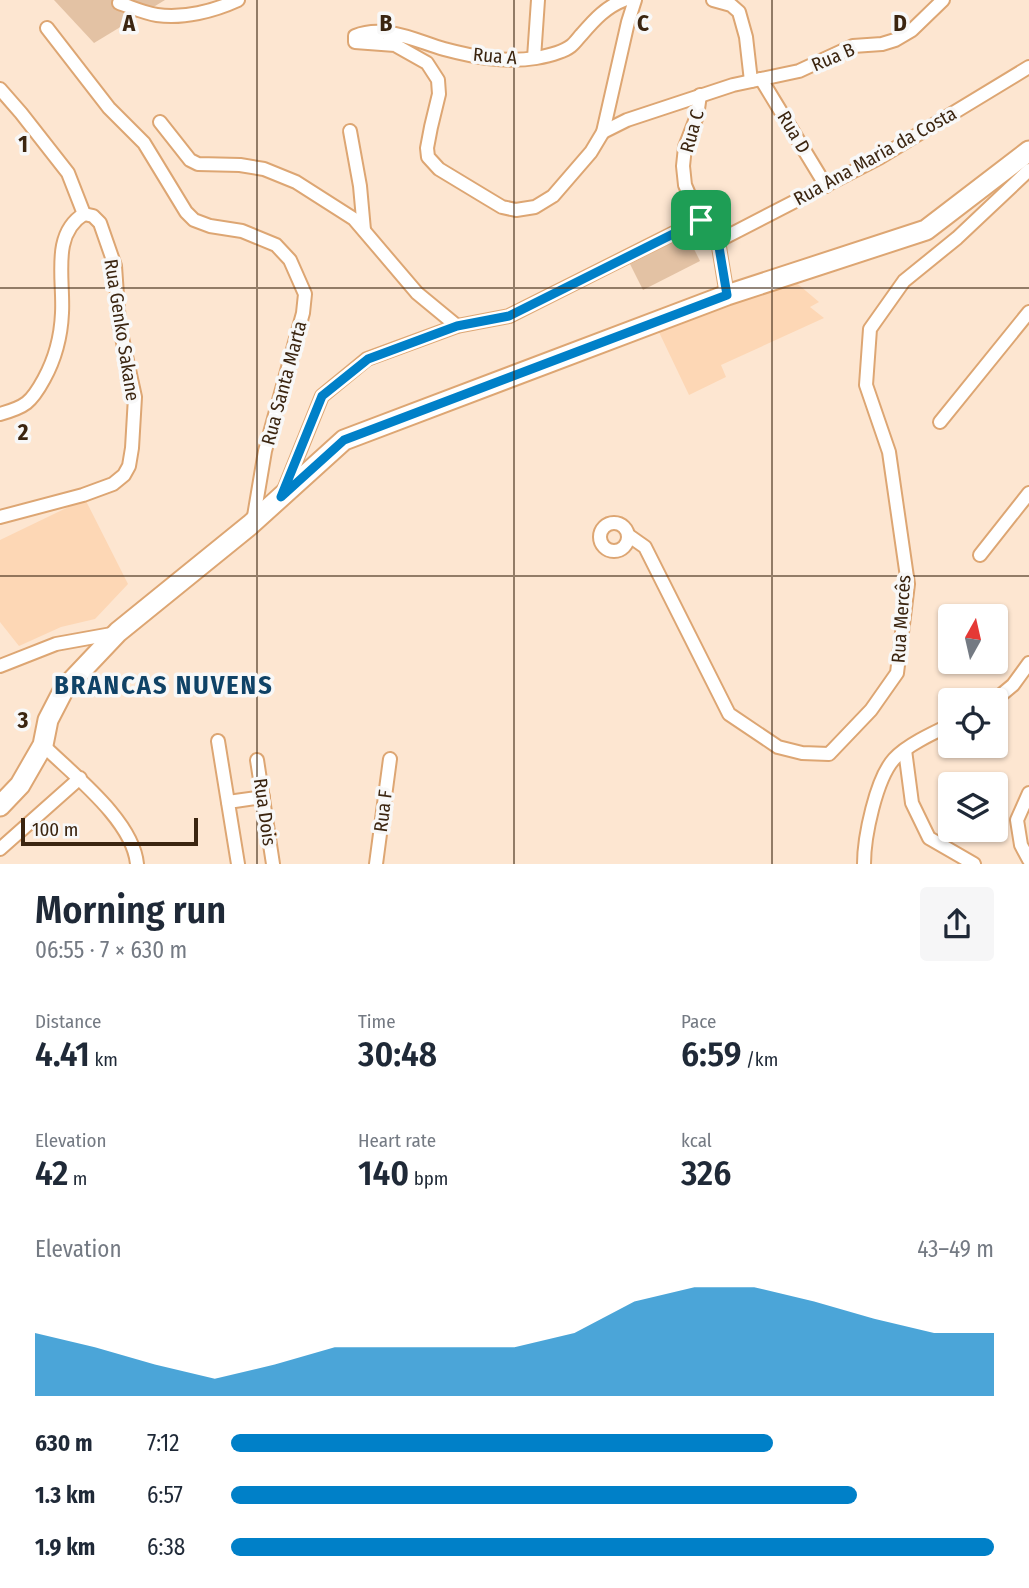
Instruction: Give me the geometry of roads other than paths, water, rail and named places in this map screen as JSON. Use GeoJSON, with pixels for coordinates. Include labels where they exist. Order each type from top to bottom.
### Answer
{"type":"FeatureCollection","features":[{"type":"Feature","properties":{"kind":"street"},"geometry":{"type":"LineString","coordinates":[[120,3],[156,15],[172,16],[221,8],[238,0]]}},
{"type":"Feature","properties":{"kind":"street"},"geometry":{"type":"LineString","coordinates":[[534,58],[538,0]]}},
{"type":"Feature","properties":{"kind":"street","name":"Rua A"},"geometry":{"type":"LineString","coordinates":[[603,132],[591,152],[553,197],[535,206],[516,210],[502,207],[439,169],[428,157],[430,127],[439,94],[438,80],[427,63],[395,45],[355,41],[355,36],[383,32],[488,59],[534,58],[555,54],[572,46],[599,15],[624,0]]}},
{"type":"Feature","properties":{"kind":"street"},"geometry":{"type":"LineString","coordinates":[[603,132],[635,0]]}},
{"type":"Feature","properties":{"kind":"street","name":"Rua D"},"geometry":{"type":"LineString","coordinates":[[713,0],[731,5],[739,12],[756,80],[826,186]]}},
{"type":"Feature","properties":{"kind":"street","name":"Rua B"},"geometry":{"type":"LineString","coordinates":[[603,132],[627,120],[733,85],[799,71],[853,46],[882,44],[895,40],[912,30],[943,0]]}},
{"type":"Feature","properties":{"kind":"street","name":"Rua Santa Marta"},"geometry":{"type":"LineString","coordinates":[[47,28],[109,108],[144,143],[186,212],[202,223],[242,230],[276,245],[290,260],[305,294],[303,313],[265,451],[253,522]]}},
{"type":"Feature","properties":{"kind":"street","name":"Rua Ana Maria da Costa"},"geometry":{"type":"LineString","coordinates":[[718,241],[879,158],[1029,67]]}},
{"type":"Feature","properties":{"kind":"street","name":"Rua Genko Sakane"},"geometry":{"type":"LineString","coordinates":[[0,89],[68,173],[84,214],[93,216],[100,223],[115,265],[119,324],[135,397],[132,448],[129,466],[124,475],[113,484],[83,495],[0,517]]}},
{"type":"Feature","properties":{"kind":"street","name":"Rua C"},"geometry":{"type":"LineString","coordinates":[[701,95],[697,116],[685,147],[685,184],[701,220],[718,241]]}},
{"type":"Feature","properties":{"kind":"street"},"geometry":{"type":"LineString","coordinates":[[160,122],[190,160],[198,164],[240,165],[264,169],[296,182],[354,219],[417,293],[457,326]]}},
{"type":"Feature","properties":{"kind":"street"},"geometry":{"type":"LineString","coordinates":[[351,131],[365,230]]}},
{"type":"Feature","properties":{"kind":"street"},"geometry":{"type":"LineString","coordinates":[[0,806],[20,785],[43,745],[48,720],[64,689],[118,632],[253,522],[344,440],[727,295],[926,230],[1029,150]]}},
{"type":"Feature","properties":{"kind":"street","name":"Rua Mercês"},"geometry":{"type":"LineString","coordinates":[[628,535],[645,547],[729,714],[778,747],[803,753],[829,754],[871,710],[897,673],[908,584],[889,452],[866,385],[870,329],[904,281],[957,238],[1029,170]]}},
{"type":"Feature","properties":{"kind":"street"},"geometry":{"type":"LineString","coordinates":[[0,414],[22,408],[31,400],[50,369],[58,343],[62,313],[62,247],[67,229],[75,219],[84,214]]}},
{"type":"Feature","properties":{"kind":"street"},"geometry":{"type":"LineString","coordinates":[[281,497],[322,396],[368,359],[457,326],[509,316],[701,220]]}},
{"type":"Feature","properties":{"kind":"street"},"geometry":{"type":"LineString","coordinates":[[718,241],[727,295]]}},
{"type":"Feature","properties":{"kind":"street"},"geometry":{"type":"LineString","coordinates":[[940,422],[1029,312]]}},
{"type":"Feature","properties":{"kind":"street"},"geometry":{"type":"LineString","coordinates":[[980,555],[1029,493]]}},
{"type":"Feature","properties":{"kind":"street"},"geometry":{"type":"LineString","coordinates":[[0,666],[56,644],[118,632]]}},
{"type":"Feature","properties":{"kind":"street"},"geometry":{"type":"LineString","coordinates":[[1008,689],[1029,663]]}},
{"type":"Feature","properties":{"kind":"street"},"geometry":{"type":"LineString","coordinates":[[864,863],[875,796],[893,760],[938,731]]}},
{"type":"Feature","properties":{"kind":"street"},"geometry":{"type":"LineString","coordinates":[[218,741],[239,863]]}},
{"type":"Feature","properties":{"kind":"street"},"geometry":{"type":"LineString","coordinates":[[43,745],[80,778],[117,820],[136,852],[137,863]]}},
{"type":"Feature","properties":{"kind":"street"},"geometry":{"type":"LineString","coordinates":[[905,750],[912,803],[929,838],[974,863]]}},
{"type":"Feature","properties":{"kind":"street","name":"Rua F"},"geometry":{"type":"LineString","coordinates":[[376,863],[390,759]]}},
{"type":"Feature","properties":{"kind":"street","name":"Rua Dois"},"geometry":{"type":"LineString","coordinates":[[257,760],[272,863]]}},
{"type":"Feature","properties":{"kind":"street"},"geometry":{"type":"LineString","coordinates":[[0,849],[80,778]]}},
{"type":"Feature","properties":{"kind":"street"},"geometry":{"type":"LineString","coordinates":[[1029,793],[1017,820],[1021,845],[1029,860]]}},
{"type":"Feature","properties":{"kind":"street"},"geometry":{"type":"LineString","coordinates":[[228,802],[263,797]]}},
{"type":"Feature","properties":{"kind":"district","name":"BRANCAS NUVENS"},"geometry":{"type":"Point","coordinates":[164,685]}}]}
